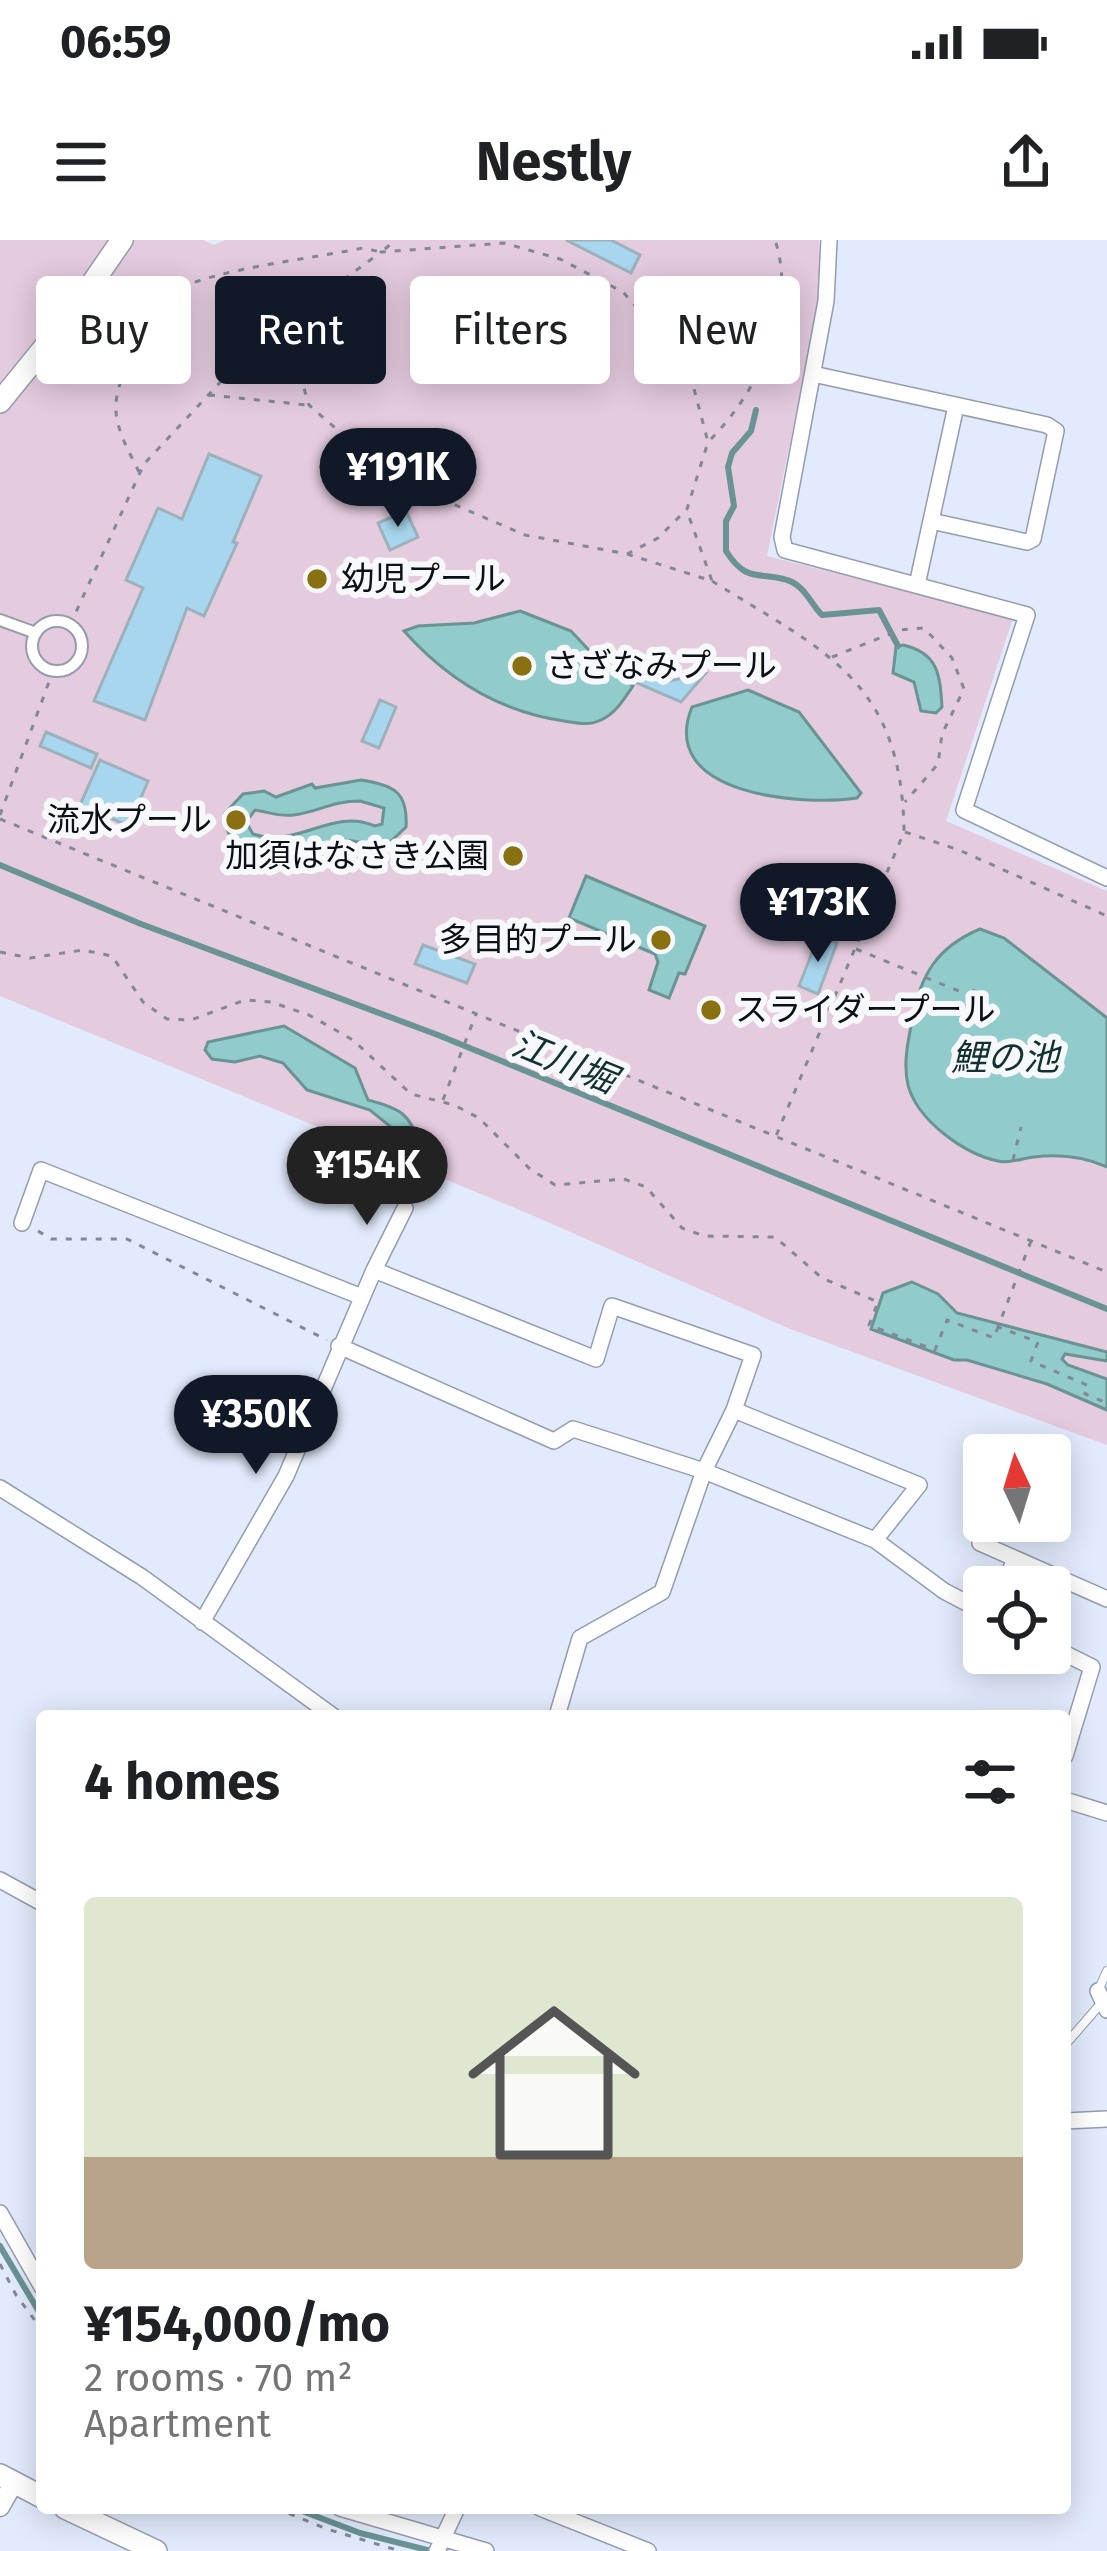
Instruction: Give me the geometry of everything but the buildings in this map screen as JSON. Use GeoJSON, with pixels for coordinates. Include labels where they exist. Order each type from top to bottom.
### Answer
{"type":"FeatureCollection","features":[{"type":"Feature","properties":{"kind":"main road"},"geometry":{"type":"LineString","coordinates":[[0,401],[69,317],[122,240]]}},
{"type":"Feature","properties":{"kind":"main road"},"geometry":{"type":"LineString","coordinates":[[7,2480],[36,2490]]}},
{"type":"Feature","properties":{"kind":"main road"},"geometry":{"type":"LineString","coordinates":[[77,2514],[156,2551]]}},
{"type":"Feature","properties":{"kind":"street"},"geometry":{"type":"LineString","coordinates":[[829,240],[826,301],[782,537],[785,550],[1027,615],[964,810],[1107,878]]}},
{"type":"Feature","properties":{"kind":"street"},"geometry":{"type":"LineString","coordinates":[[813,374],[1047,425],[1056,431],[1036,534],[1027,542],[931,521]]}},
{"type":"Feature","properties":{"kind":"street"},"geometry":{"type":"LineString","coordinates":[[916,585],[956,406]]}},
{"type":"Feature","properties":{"kind":"street"},"geometry":{"type":"LineString","coordinates":[[0,620],[36,633]]}},
{"type":"Feature","properties":{"kind":"street"},"geometry":{"type":"LineString","coordinates":[[52,622],[70,625],[82,640],[82,650],[72,666],[53,670],[37,661],[33,652],[36,633],[52,622]]}},
{"type":"Feature","properties":{"kind":"street"},"geometry":{"type":"LineString","coordinates":[[22,1223],[40,1170],[362,1297]]}},
{"type":"Feature","properties":{"kind":"street"},"geometry":{"type":"LineString","coordinates":[[202,1622],[286,1476],[339,1346],[405,1208]]}},
{"type":"Feature","properties":{"kind":"street"},"geometry":{"type":"LineString","coordinates":[[374,1270],[596,1359],[612,1306],[752,1355],[734,1410],[704,1471],[662,1592],[580,1638],[559,1710]]}},
{"type":"Feature","properties":{"kind":"street"},"geometry":{"type":"LineString","coordinates":[[339,1346],[554,1441],[573,1429],[704,1471],[875,1540],[963,1601]]}},
{"type":"Feature","properties":{"kind":"street"},"geometry":{"type":"LineString","coordinates":[[734,1410],[919,1484],[875,1540]]}},
{"type":"Feature","properties":{"kind":"street"},"geometry":{"type":"LineString","coordinates":[[0,1488],[142,1577],[325,1710]]}},
{"type":"Feature","properties":{"kind":"street"},"geometry":{"type":"LineString","coordinates":[[980,1544],[1107,1599]]}},
{"type":"Feature","properties":{"kind":"street"},"geometry":{"type":"LineString","coordinates":[[1012,1566],[1015,1559]]}},
{"type":"Feature","properties":{"kind":"street"},"geometry":{"type":"LineString","coordinates":[[1071,1653],[1100,1663],[1071,1740]]}},
{"type":"Feature","properties":{"kind":"street"},"geometry":{"type":"LineString","coordinates":[[1071,1802],[1107,1813]]}},
{"type":"Feature","properties":{"kind":"street"},"geometry":{"type":"LineString","coordinates":[[0,1880],[36,1900]]}},
{"type":"Feature","properties":{"kind":"street"},"geometry":{"type":"LineString","coordinates":[[1071,2121],[1107,2120]]}},
{"type":"Feature","properties":{"kind":"street"},"geometry":{"type":"LineString","coordinates":[[0,2213],[36,2276]]}},
{"type":"Feature","properties":{"kind":"street"},"geometry":{"type":"LineString","coordinates":[[0,2507],[7,2480]]}},
{"type":"Feature","properties":{"kind":"street"},"geometry":{"type":"LineString","coordinates":[[356,2514],[440,2545],[486,2551]]}},
{"type":"Feature","properties":{"kind":"street"},"geometry":{"type":"LineString","coordinates":[[440,2545],[454,2514]]}},
{"type":"Feature","properties":{"kind":"street"},"geometry":{"type":"LineString","coordinates":[[556,2514],[648,2551]]}},
{"type":"Feature","properties":{"kind":"lane"},"geometry":{"type":"LineString","coordinates":[[1071,2038],[1103,2001],[1107,1971]]}},
{"type":"Feature","properties":{"kind":"path"},"geometry":{"type":"LineString","coordinates":[[348,276],[396,240]]}},
{"type":"Feature","properties":{"kind":"path"},"geometry":{"type":"LineString","coordinates":[[626,554],[658,538],[687,509],[708,442],[734,416],[761,367],[783,298],[782,260],[775,240]]}},
{"type":"Feature","properties":{"kind":"path"},"geometry":{"type":"LineString","coordinates":[[140,474],[122,436],[116,404],[127,362],[152,314],[172,291],[363,248],[515,243],[560,259],[623,292],[664,339],[693,385],[708,442]]}},
{"type":"Feature","properties":{"kind":"path"},"geometry":{"type":"LineString","coordinates":[[70,625],[140,474],[218,384]]}},
{"type":"Feature","properties":{"kind":"path"},"geometry":{"type":"LineString","coordinates":[[303,384],[309,405],[418,489],[525,535],[626,554],[712,581],[840,663],[877,710],[898,756],[904,832],[776,1136]]}},
{"type":"Feature","properties":{"kind":"path"},"geometry":{"type":"LineString","coordinates":[[208,395],[309,405]]}},
{"type":"Feature","properties":{"kind":"path"},"geometry":{"type":"LineString","coordinates":[[687,509],[712,581]]}},
{"type":"Feature","properties":{"kind":"path"},"geometry":{"type":"LineString","coordinates":[[831,657],[901,630],[924,628],[952,658],[964,689],[942,734],[938,764],[903,803]]}},
{"type":"Feature","properties":{"kind":"path"},"geometry":{"type":"LineString","coordinates":[[53,670],[0,817],[1107,1272]]}},
{"type":"Feature","properties":{"kind":"path"},"geometry":{"type":"LineString","coordinates":[[904,832],[959,850],[1107,916]]}},
{"type":"Feature","properties":{"kind":"path"},"geometry":{"type":"LineString","coordinates":[[855,948],[971,996]]}},
{"type":"Feature","properties":{"kind":"path"},"geometry":{"type":"LineString","coordinates":[[0,952],[30,958],[82,950],[112,956],[143,1003],[166,1019],[190,1020],[245,1000],[271,1002],[309,1015],[353,1040],[411,1094],[479,1118],[529,1168],[556,1185],[624,1179],[646,1187],[682,1228],[704,1236],[775,1237],[822,1278],[878,1302],[869,1325],[935,1350],[947,1320],[994,1338],[1031,1241]]}},
{"type":"Feature","properties":{"kind":"path"},"geometry":{"type":"LineString","coordinates":[[965,1008],[977,985]]}},
{"type":"Feature","properties":{"kind":"path"},"geometry":{"type":"LineString","coordinates":[[442,1102],[477,1012]]}},
{"type":"Feature","properties":{"kind":"path"},"geometry":{"type":"LineString","coordinates":[[1013,1160],[1021,1127]]}},
{"type":"Feature","properties":{"kind":"path"},"geometry":{"type":"LineString","coordinates":[[22,1223],[51,1238],[127,1240],[339,1346]]}},
{"type":"Feature","properties":{"kind":"path"},"geometry":{"type":"LineString","coordinates":[[999,1325],[1038,1342],[1031,1361],[1089,1386],[1085,1394],[1107,1403]]}},
{"type":"Feature","properties":{"kind":"path"},"geometry":{"type":"LineString","coordinates":[[0,2264],[36,2322]]}},
{"type":"Feature","properties":{"kind":"path"},"geometry":{"type":"LineString","coordinates":[[290,2514],[400,2551]]}},
{"type":"Feature","properties":{"kind":"shaded area","name":"加須はなさき公園"},"geometry":{"type":"Polygon","coordinates":[[[0,240],[203,240],[214,245],[225,240],[819,240],[820,295],[767,556],[1013,618],[946,821],[1107,891],[1107,1445],[790,1329],[534,1216],[0,996],[0,240]]]}},
{"type":"Feature","properties":{"kind":"water","name":"さざなみプール"},"geometry":{"type":"Polygon","coordinates":[[[520,611],[571,631],[601,663],[633,686],[611,714],[583,724],[518,710],[457,678],[404,631],[474,623],[520,611]]]}},
{"type":"Feature","properties":{"kind":"water"},"geometry":{"type":"Polygon","coordinates":[[[896,647],[924,653],[935,667],[942,707],[936,713],[921,711],[914,682],[893,673],[896,647]]]}},
{"type":"Feature","properties":{"kind":"water","name":"さざなみプール"},"geometry":{"type":"Polygon","coordinates":[[[748,690],[799,712],[861,793],[857,798],[804,800],[741,789],[714,777],[695,760],[687,737],[692,707],[748,690]]]}},
{"type":"Feature","properties":{"kind":"water","name":"流水プール"},"geometry":{"type":"Polygon","coordinates":[[[361,780],[390,788],[401,798],[406,827],[386,846],[346,840],[329,843],[320,853],[287,858],[257,857],[234,844],[225,813],[243,794],[264,791],[276,797],[312,784],[315,788],[361,780]],[[360,801],[294,815],[255,810],[246,822],[253,834],[285,836],[344,821],[375,826],[382,824],[384,808],[360,801]]]}},
{"type":"Feature","properties":{"kind":"water","name":"多目的プール"},"geometry":{"type":"Polygon","coordinates":[[[586,876],[705,926],[669,998],[649,990],[658,962],[655,954],[569,918],[586,876]]]}},
{"type":"Feature","properties":{"kind":"water","name":"鯉の池"},"geometry":{"type":"Polygon","coordinates":[[[980,929],[1004,938],[1107,1018],[1107,1167],[1062,1156],[1007,1162],[985,1157],[944,1134],[913,1098],[906,1061],[920,990],[942,954],[980,929]]]}},
{"type":"Feature","properties":{"kind":"water"},"geometry":{"type":"Polygon","coordinates":[[[284,1026],[355,1068],[368,1100],[402,1114],[420,1145],[408,1141],[370,1110],[307,1090],[283,1063],[260,1056],[235,1062],[212,1059],[205,1050],[208,1042],[284,1026]]]}},
{"type":"Feature","properties":{"kind":"water"},"geometry":{"type":"Polygon","coordinates":[[[912,1282],[938,1294],[957,1313],[1107,1352],[1107,1361],[1065,1354],[1062,1359],[1107,1379],[1107,1410],[1047,1384],[954,1360],[871,1329],[883,1293],[912,1282]]]}},
{"type":"Feature","properties":{"kind":"waterway"},"geometry":{"type":"LineString","coordinates":[[756,410],[751,431],[732,453],[728,467],[734,506],[726,521],[726,551],[747,572],[793,582],[822,615],[879,610],[898,646]]}},
{"type":"Feature","properties":{"kind":"waterway","name":"江川堀"},"geometry":{"type":"LineString","coordinates":[[0,865],[141,924],[438,1035],[1107,1309]]}},
{"type":"Feature","properties":{"kind":"waterway"},"geometry":{"type":"LineString","coordinates":[[0,2246],[36,2307]]}},
{"type":"Feature","properties":{"kind":"waterway"},"geometry":{"type":"LineString","coordinates":[[310,2514],[431,2551]]}},
{"type":"Feature","properties":{"kind":"place","name":"幼児プール"},"geometry":{"type":"Point","coordinates":[317,579]}},
{"type":"Feature","properties":{"kind":"place","name":"さざなみプール"},"geometry":{"type":"Point","coordinates":[522,666]}},
{"type":"Feature","properties":{"kind":"place","name":"流水プール"},"geometry":{"type":"Point","coordinates":[236,820]}},
{"type":"Feature","properties":{"kind":"place","name":"加須はなさき公園"},"geometry":{"type":"Point","coordinates":[513,856]}},
{"type":"Feature","properties":{"kind":"place","name":"多目的プール"},"geometry":{"type":"Point","coordinates":[661,940]}},
{"type":"Feature","properties":{"kind":"place","name":"スライダープール"},"geometry":{"type":"Point","coordinates":[711,1010]}}]}
